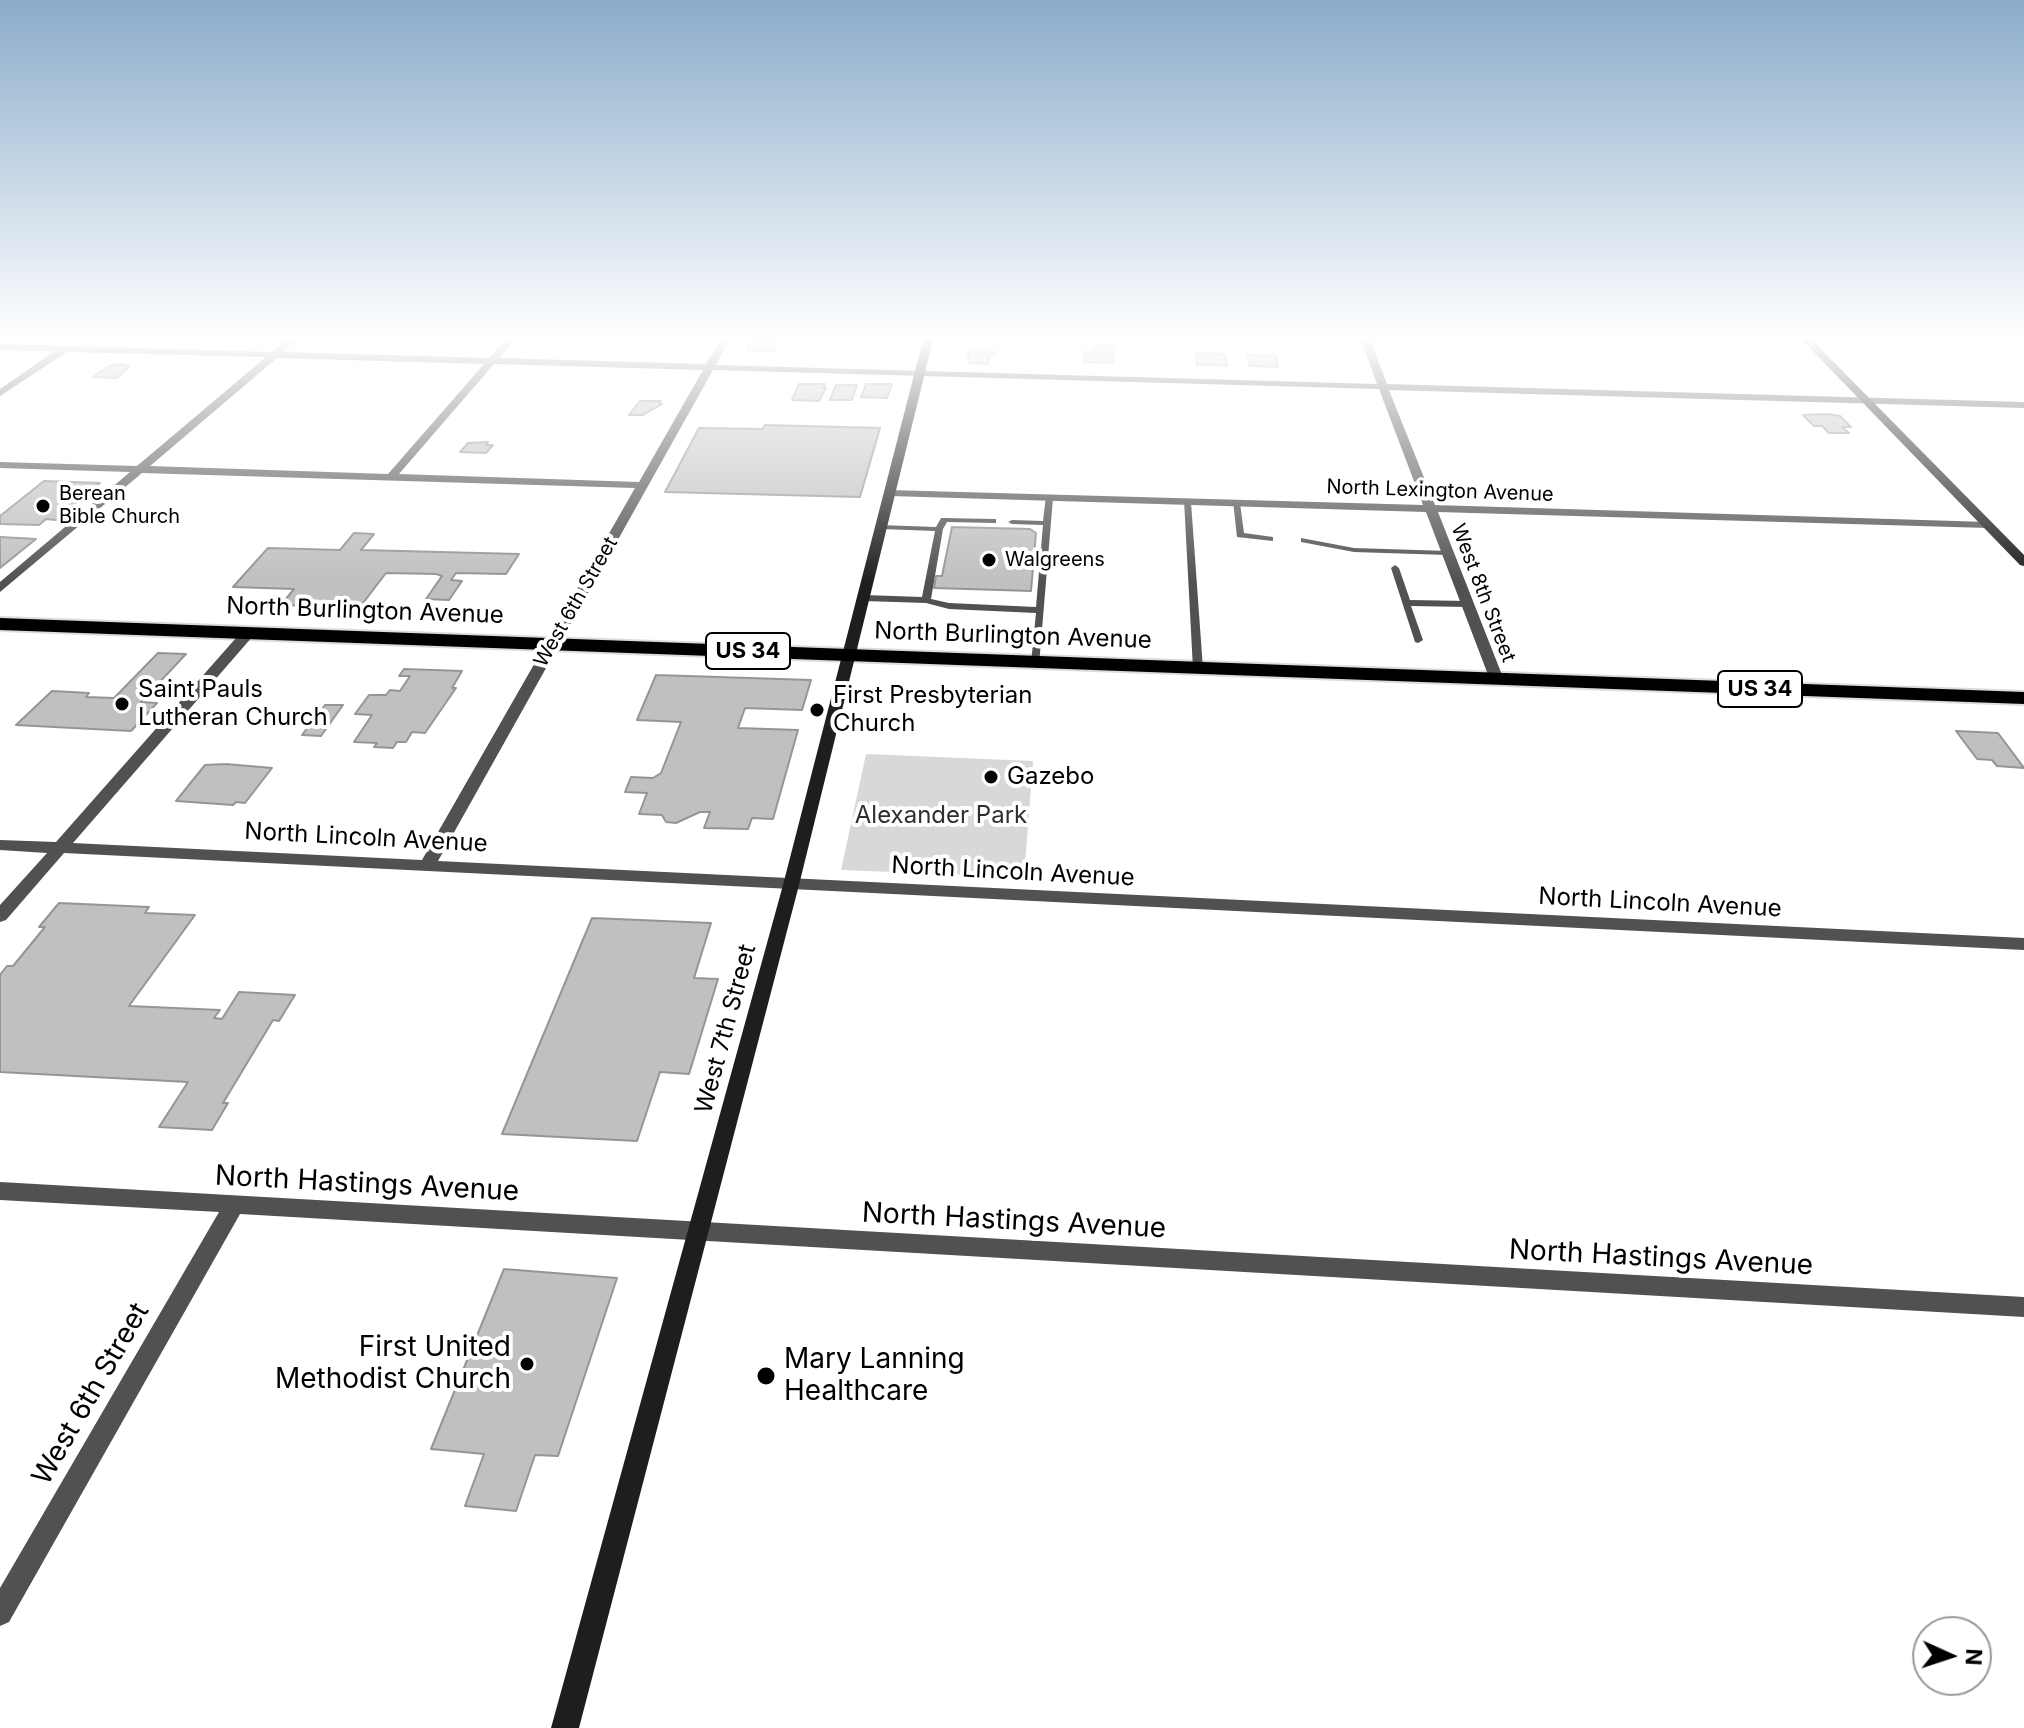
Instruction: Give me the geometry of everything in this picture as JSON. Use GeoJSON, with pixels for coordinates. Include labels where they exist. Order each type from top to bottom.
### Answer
{"type":"FeatureCollection","features":[{"type":"Feature","properties":{"kind":"highway","name":"North Burlington Avenue"},"geometry":{"type":"LineString","coordinates":[[0,624],[2024,698]]}},
{"type":"Feature","properties":{"kind":"main road","name":"West 7th Street"},"geometry":{"type":"LineString","coordinates":[[565,1728],[696,1230],[791,885],[908,421]]}},
{"type":"Feature","properties":{"kind":"main road"},"geometry":{"type":"LineString","coordinates":[[1886,421],[2024,562]]}},
{"type":"Feature","properties":{"kind":"street"},"geometry":{"type":"LineString","coordinates":[[0,588],[197,421]]}},
{"type":"Feature","properties":{"kind":"street"},"geometry":{"type":"LineString","coordinates":[[389,479],[440,421]]}},
{"type":"Feature","properties":{"kind":"street","name":"West 6th Street"},"geometry":{"type":"LineString","coordinates":[[428,864],[679,421]]}},
{"type":"Feature","properties":{"kind":"street","name":"West 8th Street"},"geometry":{"type":"LineString","coordinates":[[1396,421],[1497,680]]}},
{"type":"Feature","properties":{"kind":"street"},"geometry":{"type":"LineString","coordinates":[[0,465],[642,485]]}},
{"type":"Feature","properties":{"kind":"street","name":"North Lexington Avenue"},"geometry":{"type":"LineString","coordinates":[[890,493],[1988,525]]}},
{"type":"Feature","properties":{"kind":"street"},"geometry":{"type":"LineString","coordinates":[[0,916],[248,633]]}},
{"type":"Feature","properties":{"kind":"street","name":"North Lincoln Avenue"},"geometry":{"type":"LineString","coordinates":[[0,845],[2024,944]]}},
{"type":"Feature","properties":{"kind":"street","name":"North Hastings Avenue"},"geometry":{"type":"LineString","coordinates":[[0,1191],[2024,1307]]}},
{"type":"Feature","properties":{"kind":"street","name":"West 6th Street"},"geometry":{"type":"LineString","coordinates":[[0,1613],[234,1205]]}},
{"type":"Feature","properties":{"kind":"lane"},"geometry":{"type":"LineString","coordinates":[[1036,663],[1049,498]]}},
{"type":"Feature","properties":{"kind":"lane"},"geometry":{"type":"LineString","coordinates":[[1187,502],[1198,669]]}},
{"type":"Feature","properties":{"kind":"lane"},"geometry":{"type":"LineString","coordinates":[[1236,503],[1240,535],[1270,539]]}},
{"type":"Feature","properties":{"kind":"lane"},"geometry":{"type":"LineString","coordinates":[[926,600],[939,529],[944,520],[993,521]]}},
{"type":"Feature","properties":{"kind":"lane"},"geometry":{"type":"LineString","coordinates":[[1012,522],[1047,523]]}},
{"type":"Feature","properties":{"kind":"lane"},"geometry":{"type":"LineString","coordinates":[[882,527],[939,529]]}},
{"type":"Feature","properties":{"kind":"lane"},"geometry":{"type":"LineString","coordinates":[[1304,540],[1354,550],[1448,553]]}},
{"type":"Feature","properties":{"kind":"lane"},"geometry":{"type":"LineString","coordinates":[[1395,568],[1418,640]]}},
{"type":"Feature","properties":{"kind":"lane"},"geometry":{"type":"LineString","coordinates":[[864,598],[1038,610]]}},
{"type":"Feature","properties":{"kind":"lane"},"geometry":{"type":"LineString","coordinates":[[1406,603],[1468,604]]}},
{"type":"Feature","properties":{"kind":"green space","name":"Alexander Park"},"geometry":{"type":"Polygon","coordinates":[[[866,754],[1033,761],[1024,877],[841,870],[866,754]]]}},
{"type":"Feature","properties":{"kind":"building"},"geometry":{"type":"Polygon","coordinates":[[[1809,421],[1845,421],[1851,427],[1842,427],[1849,433],[1829,433],[1822,426],[1814,426],[1809,421]]]}},
{"type":"Feature","properties":{"kind":"building"},"geometry":{"type":"Polygon","coordinates":[[[765,425],[880,428],[860,497],[665,492],[699,428],[763,429],[765,425]]]}},
{"type":"Feature","properties":{"kind":"building"},"geometry":{"type":"Polygon","coordinates":[[[488,442],[486,445],[493,445],[486,453],[460,452],[468,443],[488,442]]]}},
{"type":"Feature","properties":{"kind":"building"},"geometry":{"type":"Polygon","coordinates":[[[44,481],[100,483],[56,520],[46,519],[39,525],[0,524],[0,516],[44,481]]]}},
{"type":"Feature","properties":{"kind":"building"},"geometry":{"type":"Polygon","coordinates":[[[952,527],[1030,529],[1036,533],[1031,591],[934,588],[936,576],[942,576],[952,527]]]}},
{"type":"Feature","properties":{"kind":"building"},"geometry":{"type":"Polygon","coordinates":[[[354,533],[374,534],[361,550],[519,554],[506,574],[456,573],[451,580],[462,581],[449,600],[426,599],[442,576],[436,574],[386,573],[360,607],[281,605],[294,589],[233,587],[268,548],[340,550],[354,533]]]}},
{"type":"Feature","properties":{"kind":"building"},"geometry":{"type":"Polygon","coordinates":[[[0,537],[36,539],[0,568],[0,537]]]}},
{"type":"Feature","properties":{"kind":"building"},"geometry":{"type":"Polygon","coordinates":[[[158,653],[186,654],[141,702],[157,703],[131,731],[16,725],[52,691],[114,698],[158,653]]]}},
{"type":"Feature","properties":{"kind":"building"},"geometry":{"type":"Polygon","coordinates":[[[404,669],[462,671],[452,688],[456,688],[425,733],[412,732],[406,742],[397,742],[393,748],[374,747],[377,743],[354,742],[372,715],[355,714],[369,695],[400,691],[410,676],[399,676],[404,669]]]}},
{"type":"Feature","properties":{"kind":"building"},"geometry":{"type":"Polygon","coordinates":[[[656,675],[811,680],[802,710],[745,708],[738,728],[798,730],[773,819],[752,818],[748,829],[704,828],[710,812],[700,812],[676,823],[666,822],[662,815],[639,814],[647,793],[625,792],[631,777],[653,778],[661,773],[681,722],[637,720],[656,675]]]}},
{"type":"Feature","properties":{"kind":"building"},"geometry":{"type":"Polygon","coordinates":[[[325,705],[343,705],[321,736],[302,735],[325,705]]]}},
{"type":"Feature","properties":{"kind":"building"},"geometry":{"type":"Polygon","coordinates":[[[1956,731],[1998,733],[2024,768],[1997,766],[1992,760],[1977,759],[1956,731]]]}},
{"type":"Feature","properties":{"kind":"building"},"geometry":{"type":"Polygon","coordinates":[[[205,765],[272,768],[245,803],[176,801],[205,765]]]}},
{"type":"Feature","properties":{"kind":"building"},"geometry":{"type":"Polygon","coordinates":[[[59,903],[149,907],[145,913],[195,915],[129,1006],[220,1010],[214,1018],[222,1019],[239,992],[295,995],[279,1021],[273,1020],[223,1103],[228,1103],[212,1130],[159,1127],[188,1082],[0,1072],[0,975],[7,966],[13,966],[45,927],[39,927],[59,903]]]}},
{"type":"Feature","properties":{"kind":"building"},"geometry":{"type":"Polygon","coordinates":[[[592,918],[711,923],[694,978],[718,979],[689,1074],[660,1072],[637,1141],[502,1134],[592,918]]]}},
{"type":"Feature","properties":{"kind":"building","name":"First United Methodist Church"},"geometry":{"type":"Polygon","coordinates":[[[504,1269],[617,1278],[558,1456],[535,1455],[516,1511],[465,1506],[484,1454],[431,1449],[504,1269]]]}},
{"type":"Feature","properties":{"kind":"place","name":"Berean Bible Church"},"geometry":{"type":"Point","coordinates":[43,506]}},
{"type":"Feature","properties":{"kind":"place","name":"Walgreens"},"geometry":{"type":"Point","coordinates":[989,560]}},
{"type":"Feature","properties":{"kind":"place","name":"Saint Pauls Lutheran Church"},"geometry":{"type":"Point","coordinates":[122,704]}},
{"type":"Feature","properties":{"kind":"place","name":"First Presbyterian Church"},"geometry":{"type":"Point","coordinates":[817,710]}},
{"type":"Feature","properties":{"kind":"place","name":"Gazebo"},"geometry":{"type":"Point","coordinates":[991,777]}},
{"type":"Feature","properties":{"kind":"place","name":"First United Methodist Church"},"geometry":{"type":"Point","coordinates":[527,1364]}},
{"type":"Feature","properties":{"kind":"place","name":"Mary Lanning Healthcare"},"geometry":{"type":"Point","coordinates":[766,1376]}}]}
